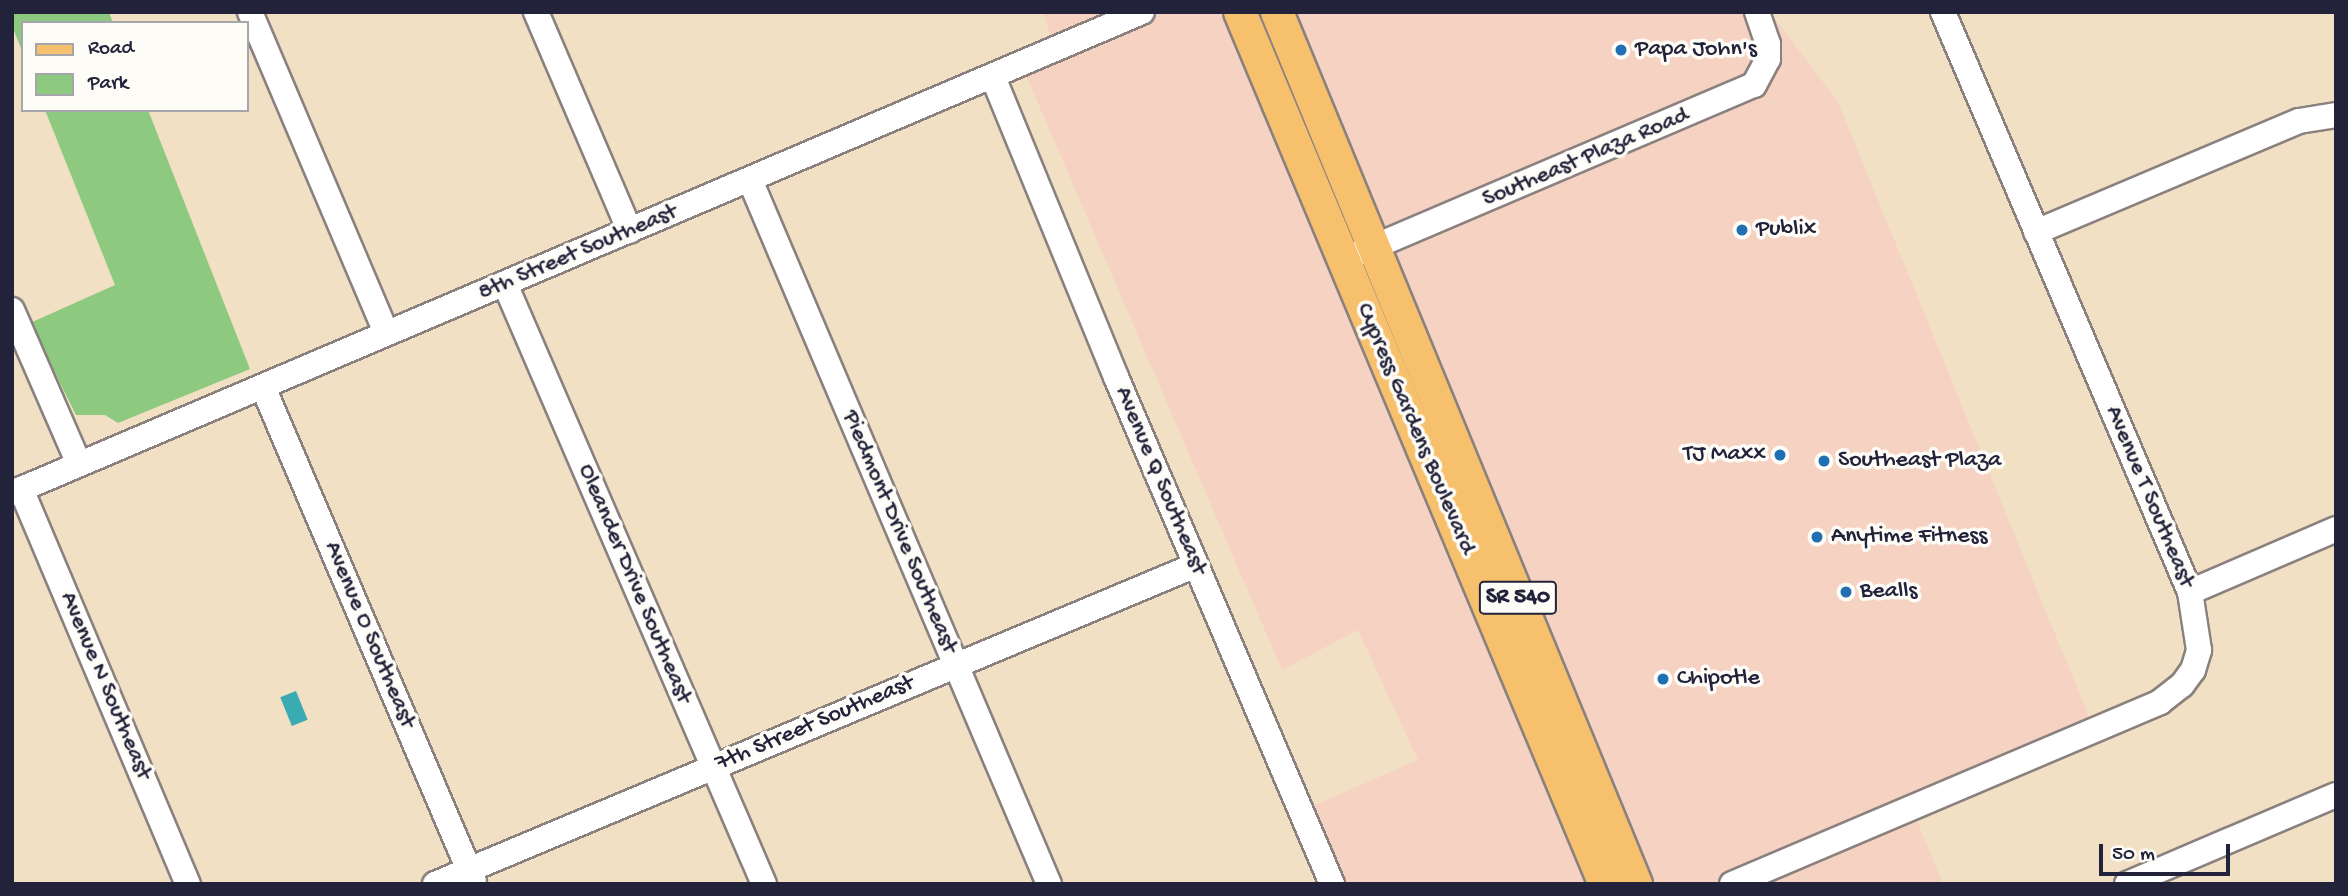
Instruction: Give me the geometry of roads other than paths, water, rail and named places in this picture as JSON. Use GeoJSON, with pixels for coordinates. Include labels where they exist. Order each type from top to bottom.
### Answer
{"type":"FeatureCollection","features":[{"type":"Feature","properties":{"kind":"main road","name":"Cypress Gardens Boulevard"},"geometry":{"type":"LineString","coordinates":[[1240,12],[1605,884]]}},
{"type":"Feature","properties":{"kind":"main road"},"geometry":{"type":"LineString","coordinates":[[1254,12],[1266,36],[1292,48]]}},
{"type":"Feature","properties":{"kind":"main road","name":"Cypress Gardens Boulevard"},"geometry":{"type":"LineString","coordinates":[[1277,12],[1636,884]]}},
{"type":"Feature","properties":{"kind":"main road"},"geometry":{"type":"LineString","coordinates":[[1441,491],[1492,564],[1504,565]]}},
{"type":"Feature","properties":{"kind":"main road"},"geometry":{"type":"LineString","coordinates":[[1490,609],[1499,613],[1515,633],[1558,729],[1589,772]]}},
{"type":"Feature","properties":{"kind":"street"},"geometry":{"type":"LineString","coordinates":[[250,12],[386,333]]}},
{"type":"Feature","properties":{"kind":"street"},"geometry":{"type":"LineString","coordinates":[[536,12],[630,231]]}},
{"type":"Feature","properties":{"kind":"street","name":"8th Street Southeast"},"geometry":{"type":"LineString","coordinates":[[17,491],[1142,12]]}},
{"type":"Feature","properties":{"kind":"street","name":"Southeast Plaza Road"},"geometry":{"type":"LineString","coordinates":[[1344,259],[1754,85],[1768,59],[1768,44],[1757,12]]}},
{"type":"Feature","properties":{"kind":"street","name":"Avenue T Southeast"},"geometry":{"type":"LineString","coordinates":[[1732,884],[2160,702],[2187,678],[2199,650],[2190,592],[1943,12]]}},
{"type":"Feature","properties":{"kind":"street","name":"Avenue Q Southeast"},"geometry":{"type":"LineString","coordinates":[[993,77],[1332,884]]}},
{"type":"Feature","properties":{"kind":"street"},"geometry":{"type":"LineString","coordinates":[[2036,232],[2299,121],[2336,115]]}},
{"type":"Feature","properties":{"kind":"street","name":"Piedmont Drive Southeast"},"geometry":{"type":"LineString","coordinates":[[750,180],[1049,884]]}},
{"type":"Feature","properties":{"kind":"street","name":"Oleander Drive Southeast"},"geometry":{"type":"LineString","coordinates":[[505,284],[764,884]]}},
{"type":"Feature","properties":{"kind":"street"},"geometry":{"type":"LineString","coordinates":[[12,310],[79,464]]}},
{"type":"Feature","properties":{"kind":"street","name":"Avenue O Southeast"},"geometry":{"type":"LineString","coordinates":[[263,387],[472,876]]}},
{"type":"Feature","properties":{"kind":"street","name":"Avenue N Southeast"},"geometry":{"type":"LineString","coordinates":[[17,491],[188,884]]}},
{"type":"Feature","properties":{"kind":"street"},"geometry":{"type":"LineString","coordinates":[[2190,592],[2336,529]]}},
{"type":"Feature","properties":{"kind":"street","name":"7th Street Southeast"},"geometry":{"type":"LineString","coordinates":[[435,884],[472,876],[712,766],[1196,565]]}},
{"type":"Feature","properties":{"kind":"street"},"geometry":{"type":"LineString","coordinates":[[2127,884],[2336,795]]}},
{"type":"Feature","properties":{"kind":"water"},"geometry":{"type":"Polygon","coordinates":[[[296,691],[308,720],[292,726],[280,697],[296,691]]]}},
{"type":"Feature","properties":{"kind":"place","name":"Papa John's"},"geometry":{"type":"Point","coordinates":[1621,50]}},
{"type":"Feature","properties":{"kind":"place","name":"Publix"},"geometry":{"type":"Point","coordinates":[1742,230]}},
{"type":"Feature","properties":{"kind":"place","name":"TJ Maxx"},"geometry":{"type":"Point","coordinates":[1780,455]}},
{"type":"Feature","properties":{"kind":"place","name":"Southeast Plaza"},"geometry":{"type":"Point","coordinates":[1824,461]}},
{"type":"Feature","properties":{"kind":"place","name":"Anytime Fitness"},"geometry":{"type":"Point","coordinates":[1817,537]}},
{"type":"Feature","properties":{"kind":"place","name":"Bealls"},"geometry":{"type":"Point","coordinates":[1846,592]}},
{"type":"Feature","properties":{"kind":"place","name":"Chipotle"},"geometry":{"type":"Point","coordinates":[1663,679]}}]}
